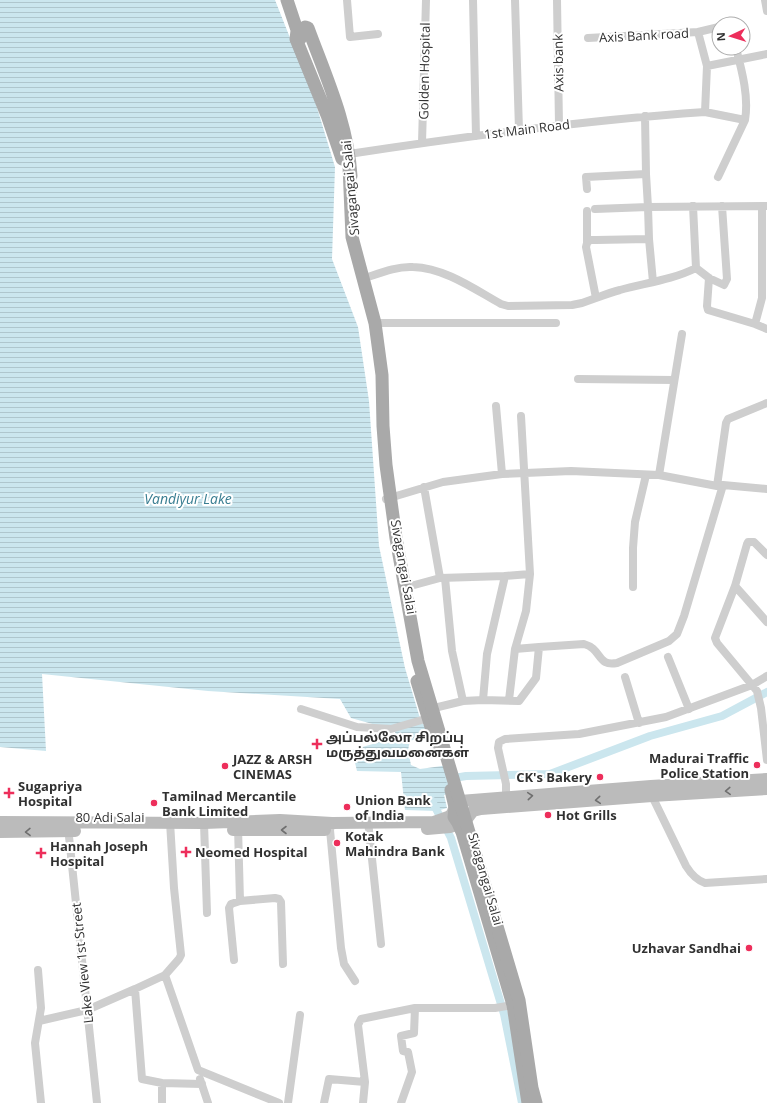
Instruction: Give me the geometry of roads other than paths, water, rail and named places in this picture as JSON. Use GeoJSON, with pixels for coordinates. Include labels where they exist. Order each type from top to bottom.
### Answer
{"type":"FeatureCollection","features":[{"type":"Feature","properties":{"kind":"main road","name":"Sivagangai Salai"},"geometry":{"type":"LineString","coordinates":[[287,0],[301,29],[348,162],[354,237],[376,323],[383,374],[384,426],[389,498],[412,662],[433,714]]}},
{"type":"Feature","properties":{"kind":"main road","name":"Sivagangai Salai"},"geometry":{"type":"LineString","coordinates":[[296,0],[301,29],[296,38],[337,142],[344,170],[348,199],[348,238],[371,324],[378,375],[381,466],[389,498],[421,660],[433,714],[510,1005],[528,1103]]}},
{"type":"Feature","properties":{"kind":"main road"},"geometry":{"type":"LineString","coordinates":[[348,162],[350,238],[373,324],[380,375],[380,427],[383,466],[393,539],[414,661],[515,1001],[532,1103]]}},
{"type":"Feature","properties":{"kind":"main road"},"geometry":{"type":"LineString","coordinates":[[348,162],[352,237],[375,323],[382,375],[383,426],[386,465],[396,538],[418,661],[519,1000],[532,1088],[537,1103]]}},
{"type":"Feature","properties":{"kind":"main road","name":"80 Adi Salai"},"geometry":{"type":"LineString","coordinates":[[457,806],[473,811],[767,779]]}},
{"type":"Feature","properties":{"kind":"main road","name":"80 Adi Salai"},"geometry":{"type":"LineString","coordinates":[[0,832],[68,827],[238,826],[280,820],[331,826],[434,826],[457,806],[506,798],[651,791],[767,789]]}},
{"type":"Feature","properties":{"kind":"main road","name":"Sivagangai Salai"},"geometry":{"type":"LineString","coordinates":[[457,806],[522,1000],[537,1103]]}},
{"type":"Feature","properties":{"kind":"main road","name":"80 Adi Salai"},"geometry":{"type":"LineString","coordinates":[[0,822],[68,827]]}},
{"type":"Feature","properties":{"kind":"street"},"geometry":{"type":"LineString","coordinates":[[347,0],[350,37],[378,34]]}},
{"type":"Feature","properties":{"kind":"street","name":"Golden Hospital"},"geometry":{"type":"LineString","coordinates":[[422,142],[426,0]]}},
{"type":"Feature","properties":{"kind":"street"},"geometry":{"type":"LineString","coordinates":[[473,0],[476,136]]}},
{"type":"Feature","properties":{"kind":"street"},"geometry":{"type":"LineString","coordinates":[[515,0],[519,130]]}},
{"type":"Feature","properties":{"kind":"street","name":"Axis bank"},"geometry":{"type":"LineString","coordinates":[[557,0],[559,125]]}},
{"type":"Feature","properties":{"kind":"street"},"geometry":{"type":"LineString","coordinates":[[765,0],[767,11]]}},
{"type":"Feature","properties":{"kind":"street"},"geometry":{"type":"LineString","coordinates":[[698,32],[711,29]]}},
{"type":"Feature","properties":{"kind":"street","name":"Axis Bank road"},"geometry":{"type":"LineString","coordinates":[[588,38],[698,32],[707,66],[705,112]]}},
{"type":"Feature","properties":{"kind":"street"},"geometry":{"type":"LineString","coordinates":[[707,66],[767,54]]}},
{"type":"Feature","properties":{"kind":"street"},"geometry":{"type":"LineString","coordinates":[[718,177],[745,120],[746,100],[738,56]]}},
{"type":"Feature","properties":{"kind":"street","name":"1st Main Road"},"geometry":{"type":"LineString","coordinates":[[348,162],[422,142],[559,125],[645,116],[705,112],[745,120]]}},
{"type":"Feature","properties":{"kind":"street"},"geometry":{"type":"LineString","coordinates":[[645,116],[649,239],[653,282]]}},
{"type":"Feature","properties":{"kind":"street"},"geometry":{"type":"LineString","coordinates":[[587,189],[586,177],[646,174]]}},
{"type":"Feature","properties":{"kind":"street"},"geometry":{"type":"LineString","coordinates":[[596,298],[586,247],[591,210],[693,206],[765,207],[762,298],[755,324]]}},
{"type":"Feature","properties":{"kind":"street"},"geometry":{"type":"LineString","coordinates":[[693,206],[696,268],[709,278],[722,284],[726,283],[727,280],[722,206]]}},
{"type":"Feature","properties":{"kind":"street"},"geometry":{"type":"LineString","coordinates":[[587,243],[590,240],[649,239]]}},
{"type":"Feature","properties":{"kind":"street"},"geometry":{"type":"LineString","coordinates":[[365,278],[397,268],[412,267],[430,270],[459,280],[508,306],[572,305],[618,290],[688,272],[696,268]]}},
{"type":"Feature","properties":{"kind":"street"},"geometry":{"type":"LineString","coordinates":[[709,278],[708,310],[767,328]]}},
{"type":"Feature","properties":{"kind":"street"},"geometry":{"type":"LineString","coordinates":[[376,323],[556,323]]}},
{"type":"Feature","properties":{"kind":"street"},"geometry":{"type":"LineString","coordinates":[[660,475],[682,334]]}},
{"type":"Feature","properties":{"kind":"street"},"geometry":{"type":"LineString","coordinates":[[578,379],[674,380]]}},
{"type":"Feature","properties":{"kind":"street"},"geometry":{"type":"LineString","coordinates":[[515,649],[584,644],[591,646],[604,662],[609,665],[669,641],[677,634],[684,616],[720,485],[726,424],[728,419],[767,403]]}},
{"type":"Feature","properties":{"kind":"street"},"geometry":{"type":"LineString","coordinates":[[496,406],[502,474]]}},
{"type":"Feature","properties":{"kind":"street"},"geometry":{"type":"LineString","coordinates":[[509,700],[515,649],[526,611],[530,574],[521,416]]}},
{"type":"Feature","properties":{"kind":"street"},"geometry":{"type":"LineString","coordinates":[[389,498],[443,482],[502,474],[571,471],[660,475],[720,485],[767,489]]}},
{"type":"Feature","properties":{"kind":"street"},"geometry":{"type":"LineString","coordinates":[[633,587],[635,522],[646,475]]}},
{"type":"Feature","properties":{"kind":"street"},"geometry":{"type":"LineString","coordinates":[[424,487],[443,578],[452,651],[464,701]]}},
{"type":"Feature","properties":{"kind":"street"},"geometry":{"type":"LineString","coordinates":[[767,555],[754,542],[748,542],[735,586],[715,638],[717,643],[754,688],[761,708],[767,760]]}},
{"type":"Feature","properties":{"kind":"street"},"geometry":{"type":"LineString","coordinates":[[407,587],[443,578],[530,574]]}},
{"type":"Feature","properties":{"kind":"street"},"geometry":{"type":"LineString","coordinates":[[483,700],[487,654],[505,576]]}},
{"type":"Feature","properties":{"kind":"street"},"geometry":{"type":"LineString","coordinates":[[735,586],[767,622]]}},
{"type":"Feature","properties":{"kind":"street"},"geometry":{"type":"LineString","coordinates":[[301,710],[357,727],[391,729],[464,701],[520,701],[536,678],[539,647]]}},
{"type":"Feature","properties":{"kind":"street"},"geometry":{"type":"LineString","coordinates":[[668,657],[689,709]]}},
{"type":"Feature","properties":{"kind":"street"},"geometry":{"type":"LineString","coordinates":[[506,798],[506,784],[498,748],[499,742],[504,739],[579,734],[639,724],[666,717],[754,688],[767,676]]}},
{"type":"Feature","properties":{"kind":"street"},"geometry":{"type":"LineString","coordinates":[[625,677],[639,724]]}},
{"type":"Feature","properties":{"kind":"street"},"geometry":{"type":"LineString","coordinates":[[651,791],[686,866],[691,874],[699,881],[705,883],[767,879]]}},
{"type":"Feature","properties":{"kind":"street"},"geometry":{"type":"LineString","coordinates":[[368,825],[381,944]]}},
{"type":"Feature","properties":{"kind":"street"},"geometry":{"type":"LineString","coordinates":[[39,1021],[87,1010],[165,974],[179,960],[182,955],[174,888],[171,826]]}},
{"type":"Feature","properties":{"kind":"street"},"geometry":{"type":"LineString","coordinates":[[238,826],[240,901]]}},
{"type":"Feature","properties":{"kind":"street"},"geometry":{"type":"LineString","coordinates":[[331,826],[344,964],[355,981]]}},
{"type":"Feature","properties":{"kind":"street","name":"Lake View 1st Street"},"geometry":{"type":"LineString","coordinates":[[68,827],[97,1103]]}},
{"type":"Feature","properties":{"kind":"street"},"geometry":{"type":"LineString","coordinates":[[204,827],[207,913]]}},
{"type":"Feature","properties":{"kind":"street"},"geometry":{"type":"LineString","coordinates":[[234,960],[229,908],[231,904],[240,901],[275,898],[279,899],[281,902],[283,964]]}},
{"type":"Feature","properties":{"kind":"street"},"geometry":{"type":"LineString","coordinates":[[38,970],[41,1008],[35,1042],[41,1103]]}},
{"type":"Feature","properties":{"kind":"street"},"geometry":{"type":"LineString","coordinates":[[165,974],[208,1103]]}},
{"type":"Feature","properties":{"kind":"street"},"geometry":{"type":"LineString","coordinates":[[135,989],[142,1079],[162,1083],[202,1084]]}},
{"type":"Feature","properties":{"kind":"street"},"geometry":{"type":"LineString","coordinates":[[363,1103],[365,1082],[358,1025],[359,1022],[365,1017],[415,1008],[495,1008],[510,1005]]}},
{"type":"Feature","properties":{"kind":"street"},"geometry":{"type":"LineString","coordinates":[[401,1103],[412,1072],[408,1052],[403,1051],[401,1036],[414,1033],[415,1008]]}},
{"type":"Feature","properties":{"kind":"street"},"geometry":{"type":"LineString","coordinates":[[288,1103],[300,1015]]}},
{"type":"Feature","properties":{"kind":"street"},"geometry":{"type":"LineString","coordinates":[[198,1070],[279,1103]]}},
{"type":"Feature","properties":{"kind":"street"},"geometry":{"type":"LineString","coordinates":[[324,1103],[329,1079],[365,1082]]}},
{"type":"Feature","properties":{"kind":"street"},"geometry":{"type":"LineString","coordinates":[[162,1083],[162,1103]]}},
{"type":"Feature","properties":{"kind":"water","name":"Vandiyur Lake"},"geometry":{"type":"Polygon","coordinates":[[[0,0],[275,0],[315,101],[335,167],[332,259],[358,327],[369,401],[379,546],[405,668],[419,715],[430,734],[410,741],[408,750],[411,765],[420,769],[449,765],[455,792],[444,795],[447,808],[437,811],[405,810],[401,772],[357,771],[352,750],[397,737],[392,725],[376,725],[351,718],[340,699],[208,691],[42,674],[46,751],[0,747],[0,0]]]}},
{"type":"Feature","properties":{"kind":"waterway"},"geometry":{"type":"LineString","coordinates":[[449,779],[466,776],[550,774],[650,736],[722,716],[767,692]]}},
{"type":"Feature","properties":{"kind":"waterway"},"geometry":{"type":"LineString","coordinates":[[432,801],[451,838],[504,1014],[522,1103]]}},
{"type":"Feature","properties":{"kind":"place","name":"அப்பல்லோ சிறப்பு மருத்துவமனைகள்"},"geometry":{"type":"Point","coordinates":[317,744]}},
{"type":"Feature","properties":{"kind":"place","name":"Madurai Traffic Police Station"},"geometry":{"type":"Point","coordinates":[757,765]}},
{"type":"Feature","properties":{"kind":"place","name":"JAZZ & ARSH CINEMAS"},"geometry":{"type":"Point","coordinates":[225,766]}},
{"type":"Feature","properties":{"kind":"place","name":"CK's Bakery"},"geometry":{"type":"Point","coordinates":[600,777]}},
{"type":"Feature","properties":{"kind":"place","name":"Sugapriya Hospital"},"geometry":{"type":"Point","coordinates":[9,793]}},
{"type":"Feature","properties":{"kind":"place","name":"Tamilnad Mercantile Bank Limited"},"geometry":{"type":"Point","coordinates":[154,803]}},
{"type":"Feature","properties":{"kind":"place","name":"Union Bank of India"},"geometry":{"type":"Point","coordinates":[347,807]}},
{"type":"Feature","properties":{"kind":"place","name":"Hot Grills"},"geometry":{"type":"Point","coordinates":[548,815]}},
{"type":"Feature","properties":{"kind":"place","name":"Kotak Mahindra Bank"},"geometry":{"type":"Point","coordinates":[337,843]}},
{"type":"Feature","properties":{"kind":"place","name":"Neomed Hospital"},"geometry":{"type":"Point","coordinates":[186,852]}},
{"type":"Feature","properties":{"kind":"place","name":"Hannah Joseph Hospital"},"geometry":{"type":"Point","coordinates":[41,853]}},
{"type":"Feature","properties":{"kind":"place","name":"Uzhavar Sandhai"},"geometry":{"type":"Point","coordinates":[749,948]}}]}
